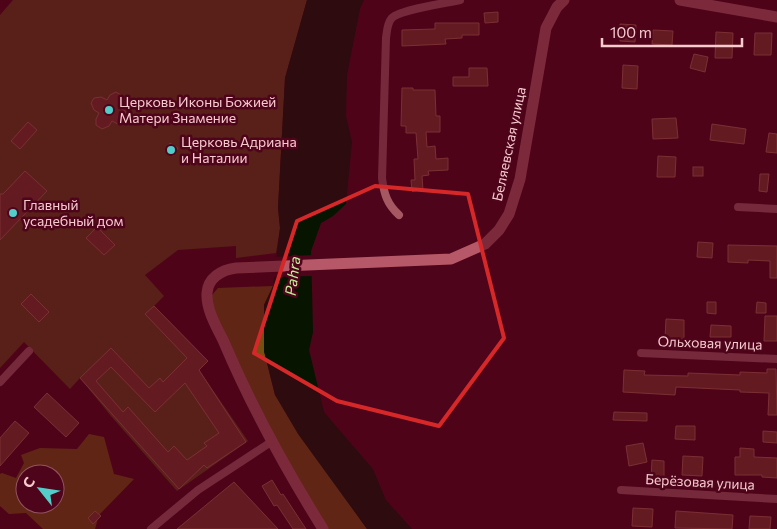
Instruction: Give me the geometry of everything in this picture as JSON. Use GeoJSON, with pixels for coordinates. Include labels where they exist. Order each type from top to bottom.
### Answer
{"type":"FeatureCollection","features":[{"type":"Feature","properties":{"kind":"main road","name":"Беляевская улица"},"geometry":{"type":"LineString","coordinates":[[271,442],[229,356],[211,312],[207,301],[207,292],[211,280],[219,273],[236,268],[451,259],[485,244],[499,230],[509,214],[520,178],[546,28],[557,7],[564,0]]}},
{"type":"Feature","properties":{"kind":"main road"},"geometry":{"type":"LineString","coordinates":[[680,0],[777,17]]}},
{"type":"Feature","properties":{"kind":"main road"},"geometry":{"type":"LineString","coordinates":[[271,442],[323,529]]}},
{"type":"Feature","properties":{"kind":"street"},"geometry":{"type":"LineString","coordinates":[[399,215],[385,196],[382,178],[388,25],[392,17],[401,13],[460,0]]}},
{"type":"Feature","properties":{"kind":"street"},"geometry":{"type":"LineString","coordinates":[[738,207],[777,209]]}},
{"type":"Feature","properties":{"kind":"street"},"geometry":{"type":"LineString","coordinates":[[0,382],[29,351]]}},
{"type":"Feature","properties":{"kind":"street","name":"Ольховая улица"},"geometry":{"type":"LineString","coordinates":[[641,353],[777,359]]}},
{"type":"Feature","properties":{"kind":"street"},"geometry":{"type":"LineString","coordinates":[[151,529],[198,490],[271,442]]}},
{"type":"Feature","properties":{"kind":"street","name":"Берёзовая улица"},"geometry":{"type":"LineString","coordinates":[[622,490],[777,499]]}},
{"type":"Feature","properties":{"kind":"highlighted area"},"geometry":{"type":"Polygon","coordinates":[[[375,186],[468,194],[504,338],[439,426],[337,401],[254,353],[297,221],[375,186]]]}},
{"type":"Feature","properties":{"kind":"shaded area"},"geometry":{"type":"Polygon","coordinates":[[[13,0],[307,0],[285,78],[278,208],[280,228],[276,253],[236,258],[236,246],[178,250],[145,275],[164,296],[154,306],[208,361],[199,370],[248,441],[177,491],[80,378],[70,389],[24,342],[0,368],[0,15],[13,0]]]}},
{"type":"Feature","properties":{"kind":"shaded area"},"geometry":{"type":"Polygon","coordinates":[[[273,286],[264,305],[264,351],[275,395],[367,529],[323,529],[301,494],[207,301],[218,288],[273,286]]]}},
{"type":"Feature","properties":{"kind":"shaded area"},"geometry":{"type":"Polygon","coordinates":[[[89,434],[104,437],[114,474],[134,479],[99,515],[95,529],[43,529],[27,514],[65,514],[65,464],[23,464],[21,455],[40,448],[77,449],[89,434]]]}},
{"type":"Feature","properties":{"kind":"shaded area"},"geometry":{"type":"Polygon","coordinates":[[[0,474],[15,478],[15,514],[9,514],[0,506],[0,474]]]}},
{"type":"Feature","properties":{"kind":"water","name":"Pahra"},"geometry":{"type":"Polygon","coordinates":[[[307,0],[364,0],[360,9],[347,75],[346,116],[352,142],[346,204],[333,216],[321,223],[311,251],[313,332],[309,350],[324,412],[373,469],[386,500],[412,529],[367,529],[298,434],[275,395],[264,351],[264,305],[273,286],[280,228],[278,208],[285,78],[307,0]]]}},
{"type":"Feature","properties":{"kind":"pier"},"geometry":{"type":"Polygon","coordinates":[[[313,255],[314,276],[271,277],[273,257],[313,255]]]}},
{"type":"Feature","properties":{"kind":"building"},"geometry":{"type":"Polygon","coordinates":[[[498,12],[498,22],[485,23],[484,13],[498,12]]]}},
{"type":"Feature","properties":{"kind":"building"},"geometry":{"type":"Polygon","coordinates":[[[435,23],[479,23],[479,35],[462,35],[462,38],[445,39],[446,44],[402,46],[402,30],[435,29],[435,23]]]}},
{"type":"Feature","properties":{"kind":"building"},"geometry":{"type":"Polygon","coordinates":[[[620,24],[636,25],[635,42],[620,41],[620,24]]]}},
{"type":"Feature","properties":{"kind":"building"},"geometry":{"type":"Polygon","coordinates":[[[653,30],[673,31],[672,45],[652,44],[653,30]]]}},
{"type":"Feature","properties":{"kind":"building"},"geometry":{"type":"Polygon","coordinates":[[[716,32],[733,33],[732,58],[715,58],[716,32]]]}},
{"type":"Feature","properties":{"kind":"building"},"geometry":{"type":"Polygon","coordinates":[[[755,33],[772,33],[771,55],[754,55],[755,33]]]}},
{"type":"Feature","properties":{"kind":"building"},"geometry":{"type":"Polygon","coordinates":[[[694,54],[708,57],[705,72],[690,68],[694,54]]]}},
{"type":"Feature","properties":{"kind":"building"},"geometry":{"type":"Polygon","coordinates":[[[623,65],[638,66],[637,89],[622,88],[623,65]]]}},
{"type":"Feature","properties":{"kind":"building"},"geometry":{"type":"Polygon","coordinates":[[[469,68],[487,68],[488,86],[453,86],[453,77],[469,77],[469,68]]]}},
{"type":"Feature","properties":{"kind":"building"},"geometry":{"type":"Polygon","coordinates":[[[402,88],[435,90],[436,116],[440,116],[440,132],[426,132],[427,147],[435,146],[436,159],[448,158],[448,170],[428,171],[429,175],[422,176],[423,190],[412,191],[411,180],[415,180],[414,159],[418,159],[416,133],[406,133],[406,126],[401,126],[402,88]]]}},
{"type":"Feature","properties":{"kind":"building","name":"Церковь Иконы Божией Матери Знамение"},"geometry":{"type":"Polygon","coordinates":[[[116,92],[121,95],[123,102],[120,108],[125,111],[128,118],[125,123],[118,124],[112,121],[109,126],[102,129],[96,125],[99,113],[94,110],[91,103],[94,98],[101,97],[107,100],[110,95],[116,92]]]}},
{"type":"Feature","properties":{"kind":"building"},"geometry":{"type":"Polygon","coordinates":[[[676,118],[678,138],[653,139],[652,119],[676,118]]]}},
{"type":"Feature","properties":{"kind":"building"},"geometry":{"type":"Polygon","coordinates":[[[28,122],[37,130],[20,149],[11,141],[28,122]]]}},
{"type":"Feature","properties":{"kind":"building"},"geometry":{"type":"Polygon","coordinates":[[[712,124],[746,129],[744,144],[710,140],[712,124]]]}},
{"type":"Feature","properties":{"kind":"building"},"geometry":{"type":"Polygon","coordinates":[[[769,133],[777,134],[777,153],[766,152],[769,133]]]}},
{"type":"Feature","properties":{"kind":"building","name":"Церковь Адриана и Наталии"},"geometry":{"type":"Polygon","coordinates":[[[170,143],[178,148],[173,156],[165,151],[170,143]]]}},
{"type":"Feature","properties":{"kind":"building"},"geometry":{"type":"Polygon","coordinates":[[[658,156],[676,157],[675,177],[657,177],[658,156]]]}},
{"type":"Feature","properties":{"kind":"building"},"geometry":{"type":"Polygon","coordinates":[[[693,167],[703,167],[703,176],[693,176],[693,167]]]}},
{"type":"Feature","properties":{"kind":"building"},"geometry":{"type":"Polygon","coordinates":[[[25,171],[47,191],[0,240],[0,194],[3,194],[25,171]]]}},
{"type":"Feature","properties":{"kind":"building"},"geometry":{"type":"Polygon","coordinates":[[[760,174],[769,174],[767,192],[759,191],[760,174]]]}},
{"type":"Feature","properties":{"kind":"building"},"geometry":{"type":"Polygon","coordinates":[[[97,227],[115,245],[104,255],[86,238],[97,227]]]}},
{"type":"Feature","properties":{"kind":"building"},"geometry":{"type":"Polygon","coordinates":[[[698,242],[713,243],[712,258],[697,257],[698,242]]]}},
{"type":"Feature","properties":{"kind":"building"},"geometry":{"type":"Polygon","coordinates":[[[728,245],[777,246],[777,278],[770,278],[770,261],[748,260],[748,263],[728,262],[728,245]]]}},
{"type":"Feature","properties":{"kind":"building"},"geometry":{"type":"Polygon","coordinates":[[[31,294],[49,312],[39,322],[21,304],[31,294]]]}},
{"type":"Feature","properties":{"kind":"building"},"geometry":{"type":"Polygon","coordinates":[[[707,302],[716,302],[716,314],[707,313],[707,302]]]}},
{"type":"Feature","properties":{"kind":"building"},"geometry":{"type":"Polygon","coordinates":[[[757,302],[766,303],[766,313],[756,313],[757,302]]]}},
{"type":"Feature","properties":{"kind":"building"},"geometry":{"type":"Polygon","coordinates":[[[154,306],[208,361],[199,370],[246,442],[207,468],[204,465],[179,489],[80,378],[111,348],[149,388],[160,378],[163,382],[187,358],[145,314],[154,306]],[[111,367],[96,381],[123,412],[128,407],[168,452],[174,446],[187,460],[207,446],[204,443],[219,433],[185,383],[155,412],[111,367]]]}},
{"type":"Feature","properties":{"kind":"building"},"geometry":{"type":"Polygon","coordinates":[[[765,316],[777,316],[777,341],[764,341],[765,316]]]}},
{"type":"Feature","properties":{"kind":"building"},"geometry":{"type":"Polygon","coordinates":[[[666,319],[684,320],[684,339],[665,338],[666,319]]]}},
{"type":"Feature","properties":{"kind":"building"},"geometry":{"type":"Polygon","coordinates":[[[711,325],[731,326],[731,337],[710,337],[711,325]]]}},
{"type":"Feature","properties":{"kind":"building"},"geometry":{"type":"Polygon","coordinates":[[[767,369],[776,369],[777,415],[768,415],[769,393],[676,387],[675,395],[623,392],[624,370],[645,371],[644,375],[688,376],[688,373],[740,375],[740,372],[767,373],[767,369]]]}},
{"type":"Feature","properties":{"kind":"building"},"geometry":{"type":"Polygon","coordinates":[[[47,393],[79,423],[66,437],[34,407],[47,393]]]}},
{"type":"Feature","properties":{"kind":"building"},"geometry":{"type":"Polygon","coordinates":[[[614,412],[647,413],[647,421],[613,420],[614,412]]]}},
{"type":"Feature","properties":{"kind":"building"},"geometry":{"type":"Polygon","coordinates":[[[15,421],[29,433],[0,466],[0,438],[15,421]]]}},
{"type":"Feature","properties":{"kind":"building"},"geometry":{"type":"Polygon","coordinates":[[[676,426],[695,426],[695,440],[675,439],[676,426]]]}},
{"type":"Feature","properties":{"kind":"building"},"geometry":{"type":"Polygon","coordinates":[[[763,431],[777,432],[777,443],[763,442],[763,431]]]}},
{"type":"Feature","properties":{"kind":"building"},"geometry":{"type":"Polygon","coordinates":[[[643,443],[647,462],[629,466],[626,446],[643,443]]]}},
{"type":"Feature","properties":{"kind":"building"},"geometry":{"type":"Polygon","coordinates":[[[740,448],[754,449],[754,457],[777,458],[777,478],[762,477],[762,475],[735,475],[735,457],[740,457],[740,448]]]}},
{"type":"Feature","properties":{"kind":"building"},"geometry":{"type":"Polygon","coordinates":[[[683,456],[703,457],[702,476],[682,475],[683,456]]]}},
{"type":"Feature","properties":{"kind":"building"},"geometry":{"type":"Polygon","coordinates":[[[652,460],[664,461],[664,480],[651,479],[652,460]]]}},
{"type":"Feature","properties":{"kind":"building"},"geometry":{"type":"Polygon","coordinates":[[[272,480],[306,529],[293,529],[277,505],[274,506],[262,486],[272,480]]]}},
{"type":"Feature","properties":{"kind":"building"},"geometry":{"type":"Polygon","coordinates":[[[234,482],[278,529],[177,529],[217,496],[234,482]]]}},
{"type":"Feature","properties":{"kind":"building"},"geometry":{"type":"Polygon","coordinates":[[[633,508],[653,509],[652,527],[632,526],[633,508]]]}},
{"type":"Feature","properties":{"kind":"building"},"geometry":{"type":"Polygon","coordinates":[[[95,511],[101,516],[93,524],[88,518],[95,511]]]}},
{"type":"Feature","properties":{"kind":"building"},"geometry":{"type":"Polygon","coordinates":[[[676,511],[733,515],[732,529],[675,528],[676,511]]]}},
{"type":"Feature","properties":{"kind":"building"},"geometry":{"type":"Polygon","coordinates":[[[750,516],[771,517],[770,529],[749,529],[750,516]]]}},
{"type":"Feature","properties":{"kind":"place","name":"Церковь Иконы Божией Матери Знамение"},"geometry":{"type":"Point","coordinates":[109,110]}},
{"type":"Feature","properties":{"kind":"place","name":"Церковь Адриана и Наталии"},"geometry":{"type":"Point","coordinates":[171,150]}},
{"type":"Feature","properties":{"kind":"place","name":"Главный усадебный дом"},"geometry":{"type":"Point","coordinates":[13,213]}}]}
